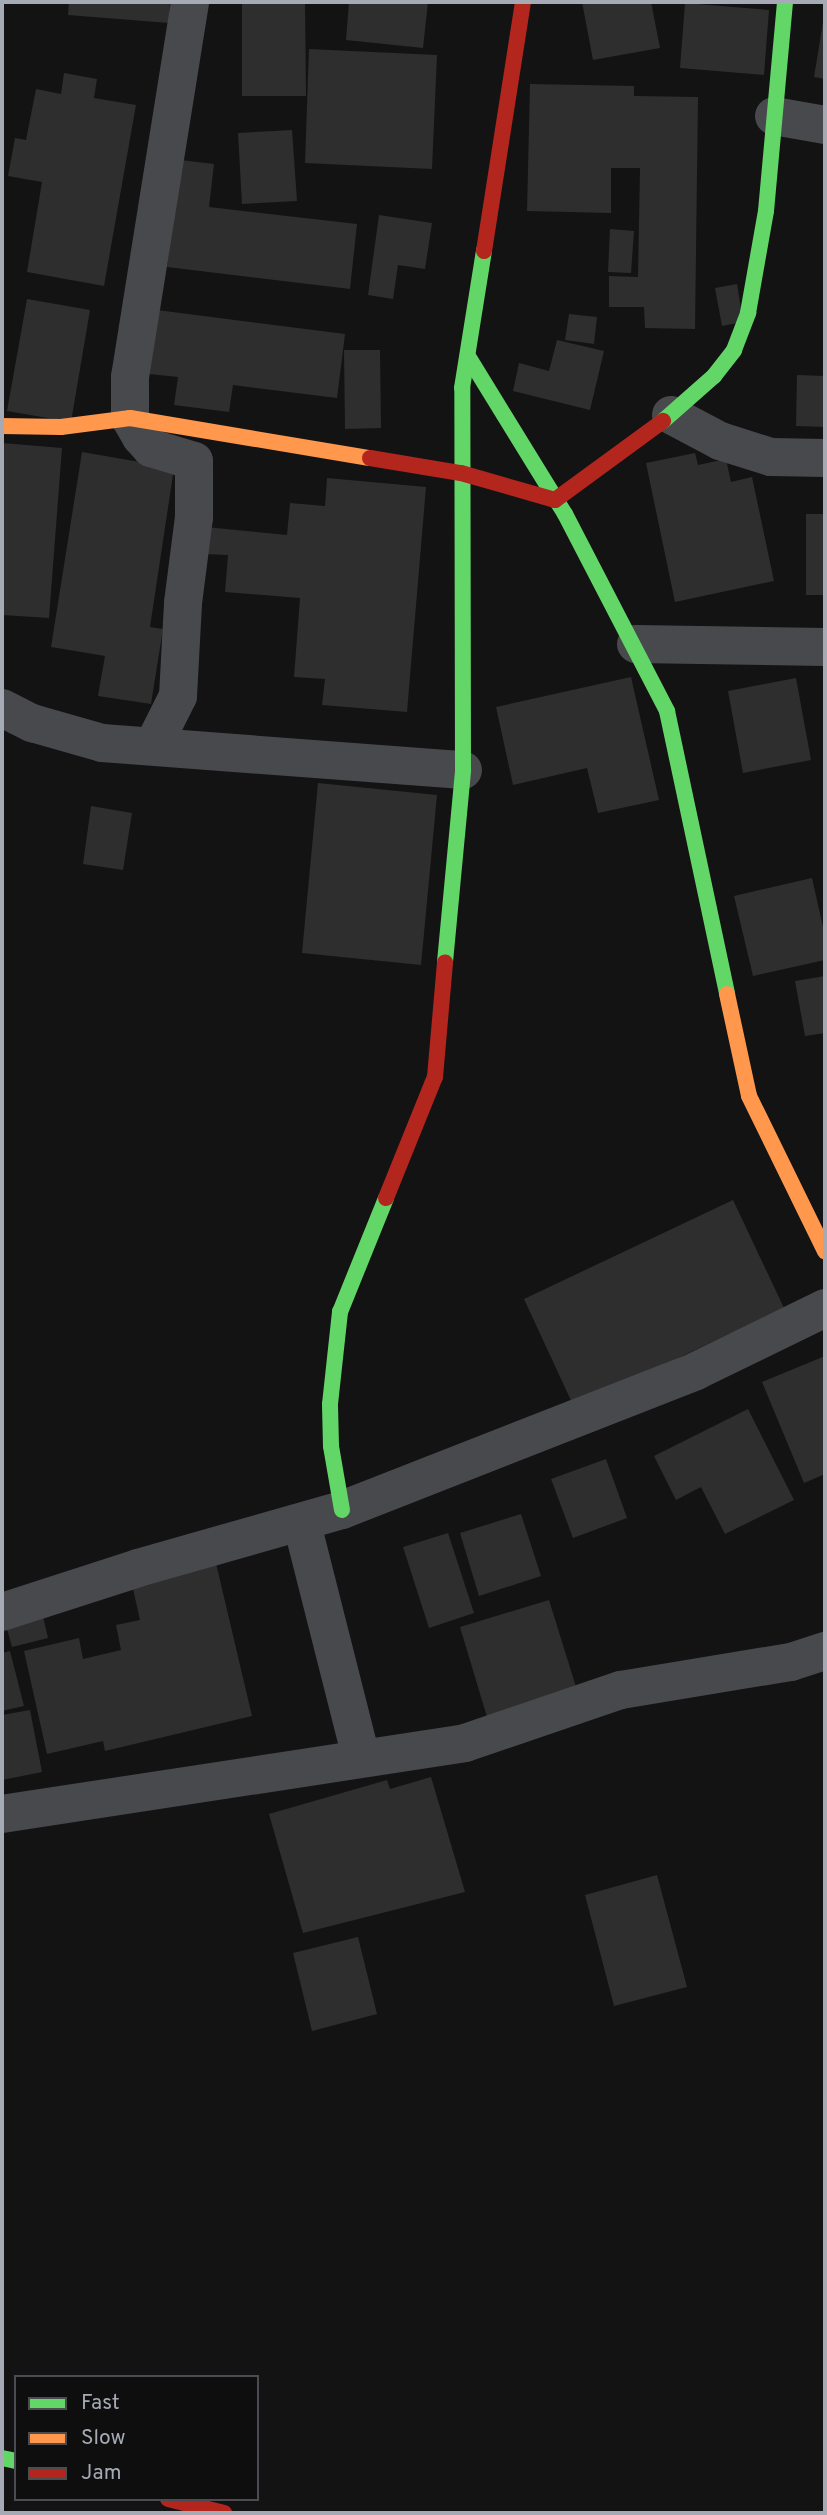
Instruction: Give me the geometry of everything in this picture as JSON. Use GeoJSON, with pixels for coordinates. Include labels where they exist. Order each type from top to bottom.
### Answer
{"type":"FeatureCollection","features":[{"type":"Feature","properties":{"kind":"main road"},"geometry":{"type":"LineString","coordinates":[[342,1510],[331,1446],[330,1404],[340,1312],[435,1077],[463,770],[462,388],[469,358],[523,2]]}},
{"type":"Feature","properties":{"kind":"main road"},"geometry":{"type":"LineString","coordinates":[[555,500],[671,415],[714,376],[734,350],[748,313],[766,212],[785,2]]}},
{"type":"Feature","properties":{"kind":"main road"},"geometry":{"type":"LineString","coordinates":[[469,358],[555,500],[636,643],[667,711],[749,1096],[825,1251]]}},
{"type":"Feature","properties":{"kind":"main road"},"geometry":{"type":"LineString","coordinates":[[2,426],[153,431],[461,473],[555,500]]}},
{"type":"Feature","properties":{"kind":"main road"},"geometry":{"type":"LineString","coordinates":[[176,2501],[224,2513]]}},
{"type":"Feature","properties":{"kind":"street"},"geometry":{"type":"LineString","coordinates":[[153,746],[178,696],[194,461],[153,431],[136,335],[190,2]]}},
{"type":"Feature","properties":{"kind":"street"},"geometry":{"type":"LineString","coordinates":[[774,116],[825,125]]}},
{"type":"Feature","properties":{"kind":"street"},"geometry":{"type":"LineString","coordinates":[[671,415],[720,441],[771,457],[825,458]]}},
{"type":"Feature","properties":{"kind":"street"},"geometry":{"type":"LineString","coordinates":[[636,643],[825,647]]}},
{"type":"Feature","properties":{"kind":"street"},"geometry":{"type":"LineString","coordinates":[[2,708],[32,723],[102,743],[463,770]]}},
{"type":"Feature","properties":{"kind":"street"},"geometry":{"type":"LineString","coordinates":[[2,1612],[138,1568],[302,1524],[342,1510],[696,1371],[825,1308]]}},
{"type":"Feature","properties":{"kind":"street"},"geometry":{"type":"LineString","coordinates":[[302,1524],[361,1757]]}},
{"type":"Feature","properties":{"kind":"street"},"geometry":{"type":"LineString","coordinates":[[2,1814],[178,1790],[361,1757],[464,1743],[621,1689],[791,1662],[825,1651]]}},
{"type":"Feature","properties":{"kind":"building"},"geometry":{"type":"Polygon","coordinates":[[[69,2],[170,2],[169,23],[68,15],[69,2]]]}},
{"type":"Feature","properties":{"kind":"building"},"geometry":{"type":"Polygon","coordinates":[[[242,2],[305,2],[306,96],[242,96],[242,2]]]}},
{"type":"Feature","properties":{"kind":"building"},"geometry":{"type":"Polygon","coordinates":[[[349,2],[428,2],[423,48],[346,40],[349,2]]]}},
{"type":"Feature","properties":{"kind":"building"},"geometry":{"type":"Polygon","coordinates":[[[582,2],[651,2],[660,48],[593,60],[582,2]]]}},
{"type":"Feature","properties":{"kind":"building"},"geometry":{"type":"Polygon","coordinates":[[[685,3],[769,10],[764,75],[680,68],[685,3]]]}},
{"type":"Feature","properties":{"kind":"building"},"geometry":{"type":"Polygon","coordinates":[[[825,16],[825,79],[814,77],[825,16]]]}},
{"type":"Feature","properties":{"kind":"building"},"geometry":{"type":"Polygon","coordinates":[[[309,49],[437,55],[432,169],[305,163],[309,49]]]}},
{"type":"Feature","properties":{"kind":"building"},"geometry":{"type":"Polygon","coordinates":[[[64,73],[97,79],[94,98],[136,105],[104,286],[27,272],[42,182],[8,176],[15,138],[26,140],[36,89],[61,94],[64,73]]]}},
{"type":"Feature","properties":{"kind":"building"},"geometry":{"type":"Polygon","coordinates":[[[530,84],[634,86],[634,96],[698,97],[695,329],[645,328],[644,307],[609,307],[609,276],[638,277],[640,168],[611,168],[611,213],[527,211],[530,84]]]}},
{"type":"Feature","properties":{"kind":"building"},"geometry":{"type":"Polygon","coordinates":[[[292,130],[297,201],[242,204],[238,133],[292,130]]]}},
{"type":"Feature","properties":{"kind":"building"},"geometry":{"type":"Polygon","coordinates":[[[180,160],[214,164],[209,207],[357,224],[350,289],[167,267],[180,160]]]}},
{"type":"Feature","properties":{"kind":"building"},"geometry":{"type":"Polygon","coordinates":[[[379,215],[432,223],[425,269],[398,265],[393,299],[368,295],[379,215]]]}},
{"type":"Feature","properties":{"kind":"building"},"geometry":{"type":"Polygon","coordinates":[[[610,229],[634,231],[631,273],[608,272],[610,229]]]}},
{"type":"Feature","properties":{"kind":"building"},"geometry":{"type":"Polygon","coordinates":[[[737,284],[743,322],[722,326],[715,288],[737,284]]]}},
{"type":"Feature","properties":{"kind":"building"},"geometry":{"type":"Polygon","coordinates":[[[27,299],[90,310],[71,422],[7,411],[27,299]]]}},
{"type":"Feature","properties":{"kind":"building"},"geometry":{"type":"Polygon","coordinates":[[[157,310],[345,334],[337,398],[233,385],[229,412],[174,405],[178,377],[149,374],[157,310]]]}},
{"type":"Feature","properties":{"kind":"building"},"geometry":{"type":"Polygon","coordinates":[[[569,314],[597,317],[594,344],[565,340],[569,314]]]}},
{"type":"Feature","properties":{"kind":"building"},"geometry":{"type":"Polygon","coordinates":[[[557,340],[604,351],[590,410],[513,391],[519,363],[549,371],[557,340]]]}},
{"type":"Feature","properties":{"kind":"building"},"geometry":{"type":"Polygon","coordinates":[[[344,350],[380,350],[381,428],[345,429],[344,350]]]}},
{"type":"Feature","properties":{"kind":"building"},"geometry":{"type":"Polygon","coordinates":[[[797,375],[825,376],[825,427],[796,426],[797,375]]]}},
{"type":"Feature","properties":{"kind":"building"},"geometry":{"type":"Polygon","coordinates":[[[2,443],[62,448],[49,618],[2,615],[2,443]]]}},
{"type":"Feature","properties":{"kind":"building"},"geometry":{"type":"Polygon","coordinates":[[[82,452],[174,468],[150,627],[163,629],[151,704],[98,696],[105,656],[51,647],[82,452]]]}},
{"type":"Feature","properties":{"kind":"building"},"geometry":{"type":"Polygon","coordinates":[[[695,453],[698,465],[726,459],[731,482],[752,477],[774,581],[675,602],[646,463],[695,453]]]}},
{"type":"Feature","properties":{"kind":"building"},"geometry":{"type":"Polygon","coordinates":[[[327,478],[426,487],[407,712],[322,705],[325,679],[294,677],[300,598],[225,592],[228,555],[204,554],[206,527],[287,535],[290,503],[325,506],[327,478]]]}},
{"type":"Feature","properties":{"kind":"building"},"geometry":{"type":"Polygon","coordinates":[[[806,514],[825,514],[825,595],[806,595],[806,514]]]}},
{"type":"Feature","properties":{"kind":"building"},"geometry":{"type":"Polygon","coordinates":[[[631,677],[659,800],[598,813],[587,768],[513,785],[496,707],[631,677]]]}},
{"type":"Feature","properties":{"kind":"building"},"geometry":{"type":"Polygon","coordinates":[[[796,678],[811,760],[743,773],[728,691],[796,678]]]}},
{"type":"Feature","properties":{"kind":"building"},"geometry":{"type":"Polygon","coordinates":[[[318,783],[437,795],[421,965],[302,953],[318,783]]]}},
{"type":"Feature","properties":{"kind":"building"},"geometry":{"type":"Polygon","coordinates":[[[91,806],[132,813],[123,870],[83,864],[91,806]]]}},
{"type":"Feature","properties":{"kind":"building"},"geometry":{"type":"Polygon","coordinates":[[[812,878],[825,936],[825,960],[753,976],[734,896],[812,878]]]}},
{"type":"Feature","properties":{"kind":"building"},"geometry":{"type":"Polygon","coordinates":[[[825,976],[825,1033],[805,1036],[795,981],[825,976]]]}},
{"type":"Feature","properties":{"kind":"building"},"geometry":{"type":"Polygon","coordinates":[[[733,1200],[784,1308],[574,1407],[524,1299],[733,1200]]]}},
{"type":"Feature","properties":{"kind":"building"},"geometry":{"type":"Polygon","coordinates":[[[825,1356],[825,1474],[804,1483],[762,1382],[825,1356]]]}},
{"type":"Feature","properties":{"kind":"building"},"geometry":{"type":"Polygon","coordinates":[[[748,1409],[794,1500],[725,1534],[701,1487],[676,1500],[654,1456],[748,1409]]]}},
{"type":"Feature","properties":{"kind":"building"},"geometry":{"type":"Polygon","coordinates":[[[606,1459],[627,1518],[573,1538],[551,1479],[606,1459]]]}},
{"type":"Feature","properties":{"kind":"building"},"geometry":{"type":"Polygon","coordinates":[[[521,1514],[541,1576],[479,1596],[460,1533],[521,1514]]]}},
{"type":"Feature","properties":{"kind":"building"},"geometry":{"type":"Polygon","coordinates":[[[448,1533],[474,1613],[429,1628],[403,1547],[448,1533]]]}},
{"type":"Feature","properties":{"kind":"building"},"geometry":{"type":"Polygon","coordinates":[[[215,1559],[252,1716],[105,1751],[103,1741],[47,1754],[24,1651],[79,1638],[83,1659],[121,1650],[116,1625],[140,1620],[131,1580],[215,1559]]]}},
{"type":"Feature","properties":{"kind":"building"},"geometry":{"type":"Polygon","coordinates":[[[549,1600],[577,1690],[487,1717],[460,1627],[549,1600]]]}},
{"type":"Feature","properties":{"kind":"building"},"geometry":{"type":"Polygon","coordinates":[[[41,1608],[48,1638],[12,1647],[4,1618],[41,1608]]]}},
{"type":"Feature","properties":{"kind":"building"},"geometry":{"type":"Polygon","coordinates":[[[10,1651],[24,1706],[2,1711],[2,1653],[10,1651]]]}},
{"type":"Feature","properties":{"kind":"building"},"geometry":{"type":"Polygon","coordinates":[[[30,1710],[42,1772],[2,1780],[2,1715],[30,1710]]]}},
{"type":"Feature","properties":{"kind":"building"},"geometry":{"type":"Polygon","coordinates":[[[431,1777],[465,1892],[303,1933],[269,1814],[387,1780],[390,1789],[431,1777]]]}},
{"type":"Feature","properties":{"kind":"building"},"geometry":{"type":"Polygon","coordinates":[[[657,1875],[687,1987],[614,2006],[585,1895],[657,1875]]]}},
{"type":"Feature","properties":{"kind":"building"},"geometry":{"type":"Polygon","coordinates":[[[358,1937],[377,2014],[312,2031],[293,1953],[358,1937]]]}},
{"type":"Feature","properties":{"kind":"traffic: fast"},"geometry":{"type":"LineString","coordinates":[[663,421],[714,376],[734,350],[748,313],[766,211],[785,2]]}},
{"type":"Feature","properties":{"kind":"traffic: fast"},"geometry":{"type":"LineString","coordinates":[[445,962],[463,770],[462,388],[484,251]]}},
{"type":"Feature","properties":{"kind":"traffic: fast"},"geometry":{"type":"LineString","coordinates":[[469,358],[565,514],[667,711],[727,994]]}},
{"type":"Feature","properties":{"kind":"traffic: fast"},"geometry":{"type":"LineString","coordinates":[[342,1510],[331,1446],[330,1404],[340,1312],[386,1198]]}},
{"type":"Feature","properties":{"kind":"traffic: fast"},"geometry":{"type":"LineString","coordinates":[[2,2458],[14,2461]]}},
{"type":"Feature","properties":{"kind":"traffic: slow"},"geometry":{"type":"LineString","coordinates":[[2,426],[61,427],[130,418],[370,458]]}},
{"type":"Feature","properties":{"kind":"traffic: slow"},"geometry":{"type":"LineString","coordinates":[[727,994],[749,1096],[825,1251]]}},
{"type":"Feature","properties":{"kind":"traffic: jam"},"geometry":{"type":"LineString","coordinates":[[484,251],[523,2]]}},
{"type":"Feature","properties":{"kind":"traffic: jam"},"geometry":{"type":"LineString","coordinates":[[370,458],[461,473],[555,500],[663,421]]}},
{"type":"Feature","properties":{"kind":"traffic: jam"},"geometry":{"type":"LineString","coordinates":[[386,1198],[435,1077],[445,962]]}},
{"type":"Feature","properties":{"kind":"traffic: jam"},"geometry":{"type":"LineString","coordinates":[[176,2501],[224,2513]]}}]}
